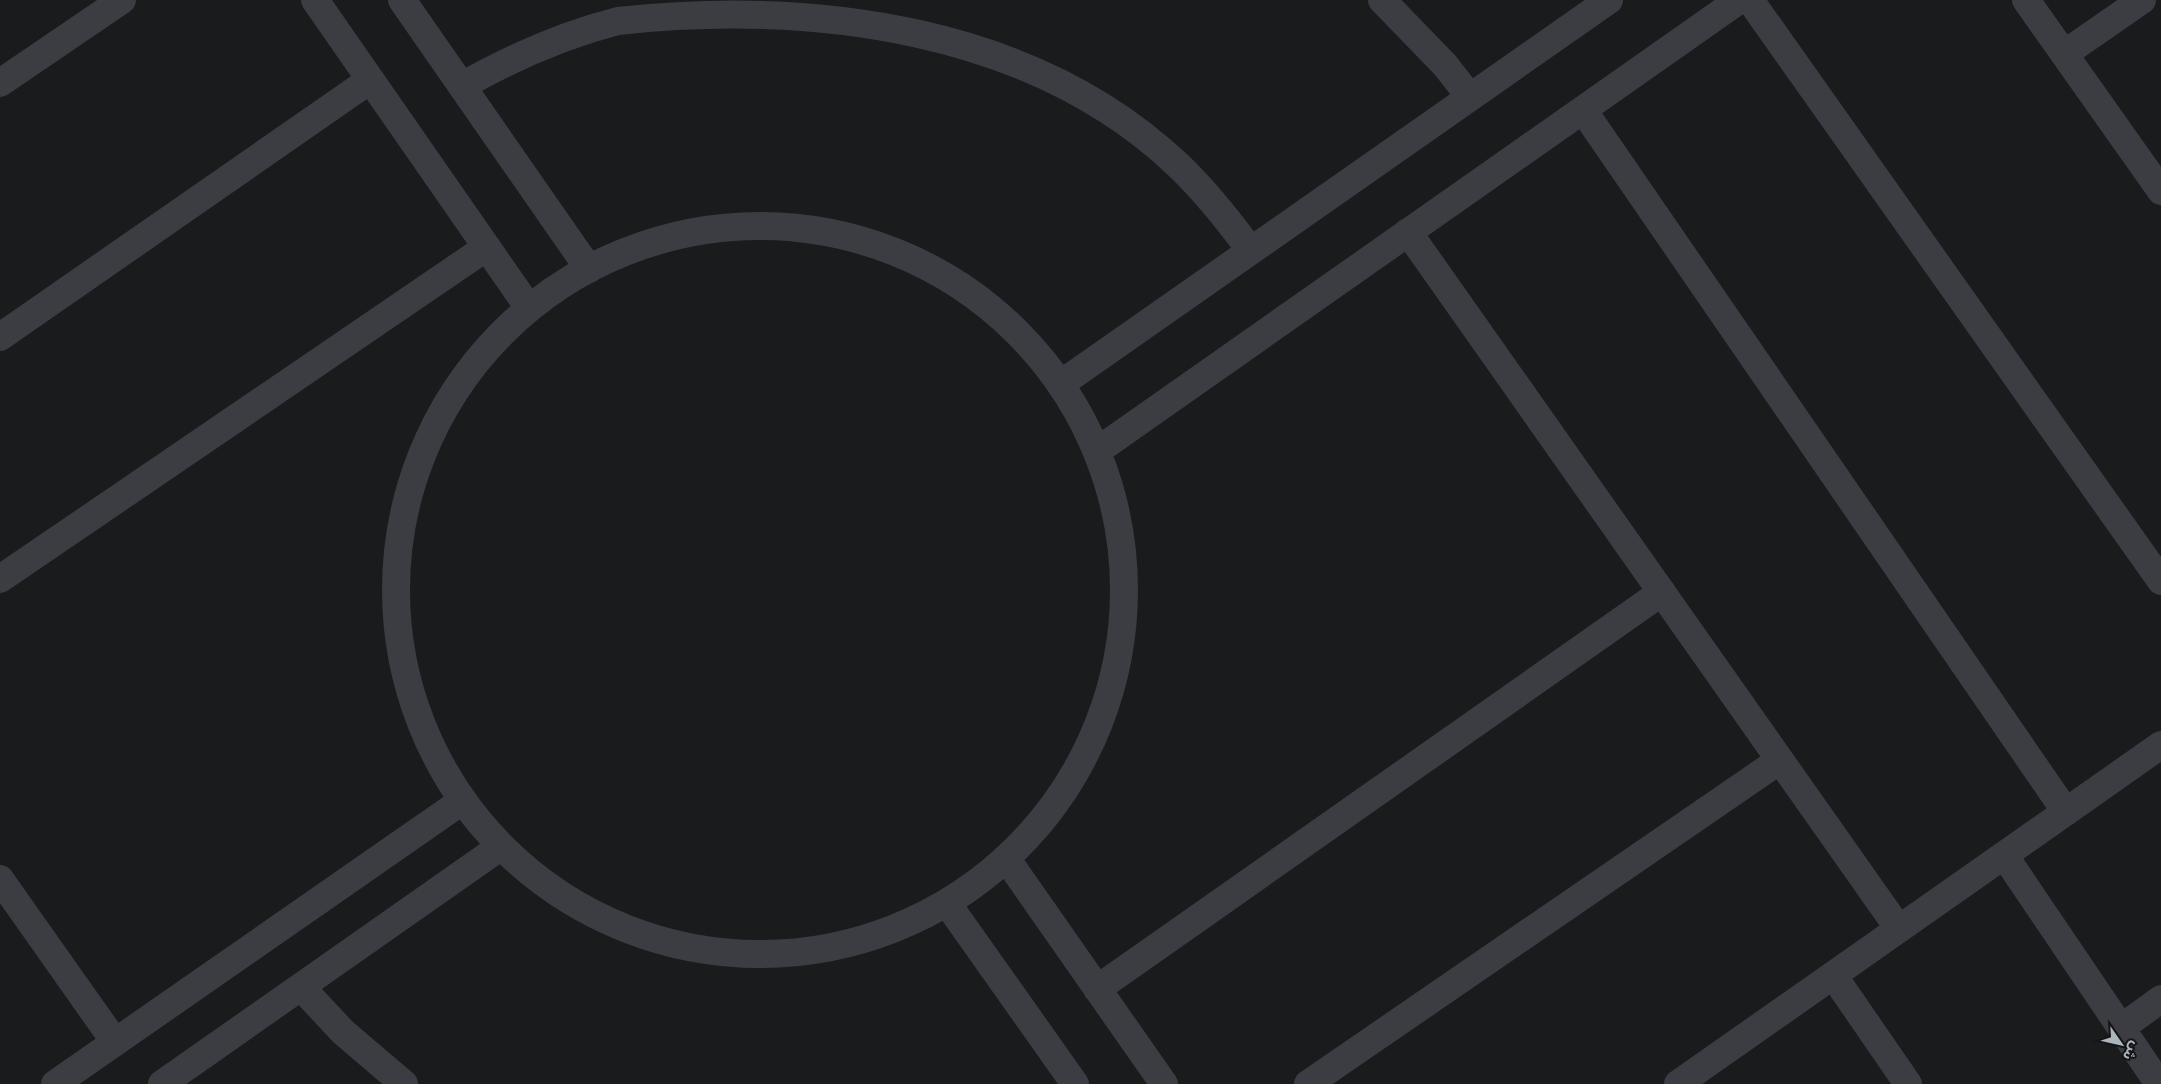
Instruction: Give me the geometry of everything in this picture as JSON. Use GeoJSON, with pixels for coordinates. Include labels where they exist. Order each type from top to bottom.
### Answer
{"type":"FeatureCollection","features":[{"type":"Feature","properties":{"kind":"street"},"geometry":{"type":"LineString","coordinates":[[0,83],[122,0]]}},
{"type":"Feature","properties":{"kind":"street"},"geometry":{"type":"LineString","coordinates":[[315,0],[529,308]]}},
{"type":"Feature","properties":{"kind":"street"},"geometry":{"type":"LineString","coordinates":[[402,0],[589,269]]}},
{"type":"Feature","properties":{"kind":"street"},"geometry":{"type":"LineString","coordinates":[[1382,0],[1445,65],[1470,97]]}},
{"type":"Feature","properties":{"kind":"street"},"geometry":{"type":"LineString","coordinates":[[1062,383],[1609,0]]}},
{"type":"Feature","properties":{"kind":"street"},"geometry":{"type":"LineString","coordinates":[[1097,451],[1739,0]]}},
{"type":"Feature","properties":{"kind":"street"},"geometry":{"type":"LineString","coordinates":[[1750,0],[2161,581]]}},
{"type":"Feature","properties":{"kind":"street"},"geometry":{"type":"LineString","coordinates":[[2026,0],[2161,190]]}},
{"type":"Feature","properties":{"kind":"street"},"geometry":{"type":"LineString","coordinates":[[2064,54],[2142,0]]}},
{"type":"Feature","properties":{"kind":"street"},"geometry":{"type":"LineString","coordinates":[[462,86],[493,68],[554,41],[618,20],[684,8],[751,2],[818,4],[885,14],[950,30],[1013,54],[1072,85],[1128,123],[1179,166],[1224,215],[1252,250]]}},
{"type":"Feature","properties":{"kind":"street"},"geometry":{"type":"LineString","coordinates":[[0,337],[370,80]]}},
{"type":"Feature","properties":{"kind":"street"},"geometry":{"type":"LineString","coordinates":[[1583,110],[2066,812]]}},
{"type":"Feature","properties":{"kind":"street"},"geometry":{"type":"LineString","coordinates":[[752,225],[813,228],[871,241],[927,264],[978,296],[1024,337],[1062,383],[1092,436],[1112,493],[1123,552],[1124,613],[1115,673],[1100,719],[1080,764],[1054,804],[1023,842],[1006,858],[987,875],[947,903],[904,925],[858,941],[811,951],[772,954],[714,952],[666,943],[620,928],[586,910],[537,879],[500,847],[462,801],[442,770],[422,726],[407,680],[398,632],[396,572],[405,511],[422,454],[450,399],[486,351],[529,308],[589,269],[634,248],[692,232],[752,225]]}},
{"type":"Feature","properties":{"kind":"street"},"geometry":{"type":"LineString","coordinates":[[1408,232],[1898,929]]}},
{"type":"Feature","properties":{"kind":"street"},"geometry":{"type":"LineString","coordinates":[[0,579],[486,247]]}},
{"type":"Feature","properties":{"kind":"street"},"geometry":{"type":"LineString","coordinates":[[1097,989],[1662,592]]}},
{"type":"Feature","properties":{"kind":"street"},"geometry":{"type":"LineString","coordinates":[[1678,1084],[2161,745]]}},
{"type":"Feature","properties":{"kind":"street"},"geometry":{"type":"LineString","coordinates":[[1308,1084],[1780,760]]}},
{"type":"Feature","properties":{"kind":"street"},"geometry":{"type":"LineString","coordinates":[[55,1084],[462,801]]}},
{"type":"Feature","properties":{"kind":"street"},"geometry":{"type":"LineString","coordinates":[[162,1084],[500,847]]}},
{"type":"Feature","properties":{"kind":"street"},"geometry":{"type":"LineString","coordinates":[[2004,855],[2159,1084]]}},
{"type":"Feature","properties":{"kind":"street"},"geometry":{"type":"LineString","coordinates":[[1006,858],[1164,1084]]}},
{"type":"Feature","properties":{"kind":"street"},"geometry":{"type":"LineString","coordinates":[[0,879],[115,1042]]}},
{"type":"Feature","properties":{"kind":"street"},"geometry":{"type":"LineString","coordinates":[[947,903],[1075,1084]]}},
{"type":"Feature","properties":{"kind":"street"},"geometry":{"type":"LineString","coordinates":[[1833,975],[1908,1084]]}},
{"type":"Feature","properties":{"kind":"street"},"geometry":{"type":"LineString","coordinates":[[301,987],[342,1032],[404,1084]]}},
{"type":"Feature","properties":{"kind":"street"},"geometry":{"type":"LineString","coordinates":[[2121,1028],[2161,999]]}}]}
